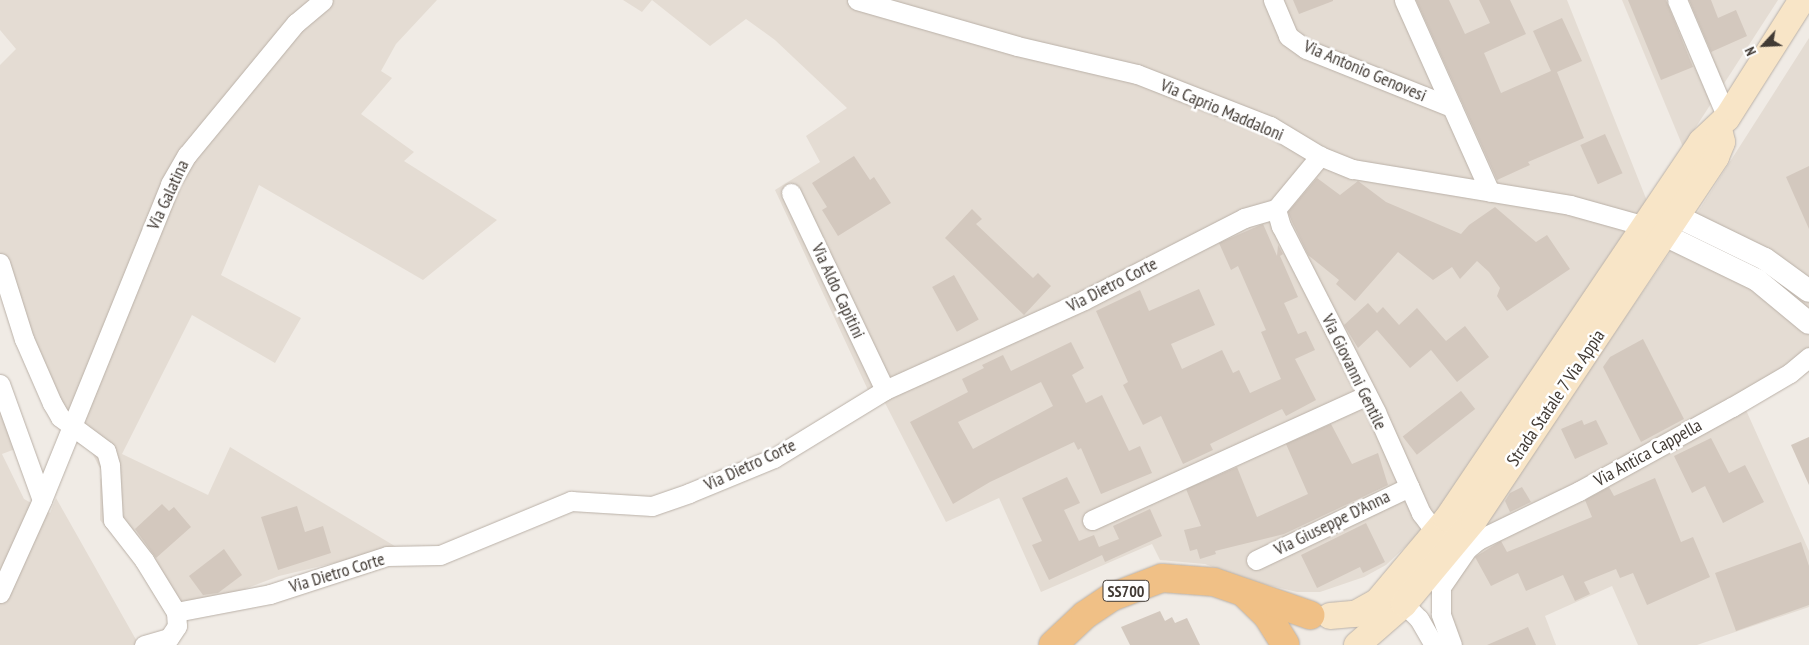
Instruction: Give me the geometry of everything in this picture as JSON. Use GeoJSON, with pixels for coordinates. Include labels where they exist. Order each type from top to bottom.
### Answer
{"type":"FeatureCollection","features":[{"type":"Feature","properties":{"kind":"highway","name":"SS700"},"geometry":{"type":"LineString","coordinates":[[1054,645],[1085,615],[1112,597],[1136,586],[1162,578],[1227,586],[1320,615]]}},
{"type":"Feature","properties":{"kind":"highway"},"geometry":{"type":"LineString","coordinates":[[1227,586],[1267,615],[1285,645]]}},
{"type":"Feature","properties":{"kind":"main road","name":"Strada Statale 7 Via Appia"},"geometry":{"type":"LineString","coordinates":[[1357,645],[1404,604],[1484,504],[1661,221],[1701,142],[1723,123],[1802,0]]}},
{"type":"Feature","properties":{"kind":"main road","name":"Strada Statale 7 Via Appia"},"geometry":{"type":"LineString","coordinates":[[1320,615],[1355,614],[1377,602],[1436,533],[1661,221]]}},
{"type":"Feature","properties":{"kind":"main road"},"geometry":{"type":"LineString","coordinates":[[1285,645],[1295,622],[1320,615],[1345,631],[1349,645]]}},
{"type":"Feature","properties":{"kind":"street","name":"Via Galatina"},"geometry":{"type":"LineString","coordinates":[[0,593],[42,500],[170,184],[187,155],[301,8],[323,0]]}},
{"type":"Feature","properties":{"kind":"street","name":"Via Caprio Maddaloni"},"geometry":{"type":"LineString","coordinates":[[858,0],[1017,46],[1137,74],[1270,126],[1320,156],[1352,169],[1661,221]]}},
{"type":"Feature","properties":{"kind":"street","name":"Via Antonio Genovesi"},"geometry":{"type":"LineString","coordinates":[[1273,0],[1288,36],[1306,49],[1452,107]]}},
{"type":"Feature","properties":{"kind":"street"},"geometry":{"type":"LineString","coordinates":[[1404,0],[1490,192]]}},
{"type":"Feature","properties":{"kind":"street"},"geometry":{"type":"LineString","coordinates":[[1677,0],[1723,123]]}},
{"type":"Feature","properties":{"kind":"street"},"geometry":{"type":"LineString","coordinates":[[1276,209],[1320,156]]}},
{"type":"Feature","properties":{"kind":"street","name":"Via Aldo Capitini"},"geometry":{"type":"LineString","coordinates":[[791,193],[885,390]]}},
{"type":"Feature","properties":{"kind":"street","name":"Via Dietro Corte"},"geometry":{"type":"LineString","coordinates":[[176,612],[270,594],[387,556],[440,555],[571,501],[652,506],[774,458],[885,390],[1084,300],[1244,218],[1276,209]]}},
{"type":"Feature","properties":{"kind":"street","name":"Via Giovanni Gentile"},"geometry":{"type":"LineString","coordinates":[[1276,209],[1281,226],[1367,395],[1408,487],[1421,513],[1436,533]]}},
{"type":"Feature","properties":{"kind":"street"},"geometry":{"type":"LineString","coordinates":[[1661,221],[1765,259],[1809,291]]}},
{"type":"Feature","properties":{"kind":"street"},"geometry":{"type":"LineString","coordinates":[[1661,221],[1757,280],[1809,323]]}},
{"type":"Feature","properties":{"kind":"street"},"geometry":{"type":"LineString","coordinates":[[0,263],[39,376],[60,417],[71,427],[106,451],[110,465],[112,520],[144,560],[176,612],[177,626],[169,638],[144,645]]}},
{"type":"Feature","properties":{"kind":"street","name":"Via Antica Cappella"},"geometry":{"type":"LineString","coordinates":[[1452,645],[1441,614],[1441,587],[1468,549],[1732,407],[1790,373],[1809,357]]}},
{"type":"Feature","properties":{"kind":"street"},"geometry":{"type":"LineString","coordinates":[[0,384],[42,500]]}},
{"type":"Feature","properties":{"kind":"street"},"geometry":{"type":"LineString","coordinates":[[1092,520],[1367,395]]}},
{"type":"Feature","properties":{"kind":"street","name":"Via Giuseppe D'Anna"},"geometry":{"type":"LineString","coordinates":[[1256,560],[1408,487]]}},
{"type":"Feature","properties":{"kind":"street"},"geometry":{"type":"LineString","coordinates":[[1484,504],[1510,525]]}},
{"type":"Feature","properties":{"kind":"street"},"geometry":{"type":"LineString","coordinates":[[1404,604],[1419,619],[1434,645]]}},
{"type":"Feature","properties":{"kind":"shaded area"},"geometry":{"type":"Polygon","coordinates":[[[0,0],[437,0],[396,44],[381,71],[392,78],[361,114],[414,152],[404,161],[497,220],[423,280],[259,185],[221,275],[301,318],[275,363],[192,315],[122,454],[208,495],[230,447],[398,548],[279,576],[168,618],[135,563],[100,520],[100,480],[103,474],[91,451],[73,441],[0,283],[0,65],[16,49],[0,30],[0,0]]]}},
{"type":"Feature","properties":{"kind":"shaded area"},"geometry":{"type":"Polygon","coordinates":[[[623,0],[652,0],[642,12],[623,0]]]}},
{"type":"Feature","properties":{"kind":"shaded area"},"geometry":{"type":"Polygon","coordinates":[[[652,0],[1567,0],[1647,201],[1439,515],[1386,565],[1364,577],[1320,592],[1297,592],[1243,579],[1205,564],[1160,560],[1152,544],[1041,592],[999,498],[946,522],[883,399],[874,403],[775,190],[820,162],[806,136],[847,108],[775,40],[746,19],[710,46],[652,0]]]}},
{"type":"Feature","properties":{"kind":"shaded area"},"geometry":{"type":"Polygon","coordinates":[[[1622,0],[1778,0],[1683,147],[1622,0]]]}},
{"type":"Feature","properties":{"kind":"shaded area"},"geometry":{"type":"Polygon","coordinates":[[[1809,38],[1809,372],[1746,410],[1809,551],[1809,607],[1697,645],[1638,645],[1612,586],[1545,616],[1556,645],[1444,645],[1438,579],[1504,494],[1701,207],[1809,38]]]}},
{"type":"Feature","properties":{"kind":"shaded area"},"geometry":{"type":"Polygon","coordinates":[[[0,405],[18,448],[2,454],[24,499],[50,513],[56,498],[139,645],[0,645],[0,405]]]}},
{"type":"Feature","properties":{"kind":"building"},"geometry":{"type":"Polygon","coordinates":[[[1293,0],[1333,0],[1333,1],[1299,14],[1293,0]]]}},
{"type":"Feature","properties":{"kind":"building"},"geometry":{"type":"Polygon","coordinates":[[[1416,0],[1449,0],[1465,34],[1490,23],[1479,0],[1510,0],[1526,34],[1484,53],[1501,93],[1551,71],[1533,31],[1562,18],[1582,61],[1557,72],[1584,138],[1528,162],[1530,165],[1497,180],[1416,0]]]}},
{"type":"Feature","properties":{"kind":"building"},"geometry":{"type":"Polygon","coordinates":[[[1628,0],[1666,0],[1693,67],[1661,80],[1628,0]]]}},
{"type":"Feature","properties":{"kind":"building"},"geometry":{"type":"Polygon","coordinates":[[[1689,0],[1711,0],[1718,18],[1736,10],[1747,36],[1711,52],[1689,0]]]}},
{"type":"Feature","properties":{"kind":"building"},"geometry":{"type":"Polygon","coordinates":[[[1605,134],[1622,173],[1598,184],[1580,145],[1605,134]]]}},
{"type":"Feature","properties":{"kind":"building"},"geometry":{"type":"Polygon","coordinates":[[[854,156],[870,180],[874,177],[891,203],[838,236],[822,210],[827,207],[812,183],[854,156]]]}},
{"type":"Feature","properties":{"kind":"building"},"geometry":{"type":"Polygon","coordinates":[[[1809,166],[1809,229],[1786,177],[1809,166]]]}},
{"type":"Feature","properties":{"kind":"building"},"geometry":{"type":"Polygon","coordinates":[[[1317,178],[1340,195],[1358,181],[1386,202],[1461,234],[1469,225],[1495,207],[1536,242],[1547,235],[1570,269],[1507,311],[1497,296],[1500,288],[1489,272],[1477,261],[1460,279],[1452,267],[1433,280],[1398,252],[1355,301],[1336,284],[1339,280],[1308,255],[1288,212],[1317,178]]]}},
{"type":"Feature","properties":{"kind":"building"},"geometry":{"type":"Polygon","coordinates":[[[972,209],[982,219],[976,224],[1033,278],[1038,273],[1051,286],[1024,315],[945,238],[972,209]]]}},
{"type":"Feature","properties":{"kind":"building"},"geometry":{"type":"Polygon","coordinates":[[[1263,224],[1277,256],[1278,245],[1283,254],[1280,256],[1298,297],[1284,303],[1298,334],[1306,331],[1315,350],[1295,359],[1316,400],[1286,416],[1282,409],[1210,444],[1213,450],[1183,464],[1161,416],[1143,425],[1123,385],[1128,382],[1096,311],[1140,290],[1149,311],[1199,289],[1215,325],[1171,344],[1182,369],[1222,350],[1233,373],[1239,370],[1250,393],[1281,379],[1261,332],[1266,330],[1238,266],[1231,270],[1219,243],[1263,224]]]}},
{"type":"Feature","properties":{"kind":"building"},"geometry":{"type":"Polygon","coordinates":[[[954,275],[979,320],[957,332],[932,287],[954,275]]]}},
{"type":"Feature","properties":{"kind":"building"},"geometry":{"type":"Polygon","coordinates":[[[1368,303],[1377,313],[1383,307],[1399,325],[1417,308],[1446,341],[1465,326],[1489,357],[1457,382],[1431,350],[1410,368],[1377,330],[1358,348],[1344,325],[1368,303]]]}},
{"type":"Feature","properties":{"kind":"building"},"geometry":{"type":"Polygon","coordinates":[[[1643,339],[1684,419],[1641,442],[1603,367],[1610,357],[1643,339]]]}},
{"type":"Feature","properties":{"kind":"building"},"geometry":{"type":"Polygon","coordinates":[[[1071,342],[1084,368],[1072,375],[1086,403],[1102,395],[1129,451],[1140,446],[1152,473],[1101,494],[1081,448],[1078,450],[1074,442],[990,482],[953,504],[910,422],[968,392],[962,379],[984,368],[982,365],[1003,355],[1011,371],[1071,342]],[[1041,382],[958,422],[973,449],[1053,406],[1041,382]]]}},
{"type":"Feature","properties":{"kind":"building"},"geometry":{"type":"Polygon","coordinates":[[[1461,391],[1475,409],[1417,455],[1403,437],[1461,391]]]}},
{"type":"Feature","properties":{"kind":"building"},"geometry":{"type":"Polygon","coordinates":[[[1582,420],[1584,425],[1596,420],[1608,444],[1575,459],[1561,429],[1582,420]]]}},
{"type":"Feature","properties":{"kind":"building"},"geometry":{"type":"Polygon","coordinates":[[[1331,424],[1352,464],[1378,453],[1388,485],[1284,534],[1215,551],[1216,554],[1200,559],[1197,549],[1190,551],[1184,530],[1201,526],[1186,489],[1237,467],[1257,517],[1308,494],[1286,444],[1331,424]]]}},
{"type":"Feature","properties":{"kind":"building"},"geometry":{"type":"Polygon","coordinates":[[[1809,437],[1809,485],[1791,445],[1809,437]]]}},
{"type":"Feature","properties":{"kind":"building"},"geometry":{"type":"Polygon","coordinates":[[[1711,438],[1729,473],[1745,465],[1764,502],[1723,523],[1705,486],[1692,493],[1674,456],[1711,438]]]}},
{"type":"Feature","properties":{"kind":"building"},"geometry":{"type":"Polygon","coordinates":[[[1067,477],[1080,503],[1064,510],[1079,541],[1094,535],[1099,547],[1119,539],[1113,526],[1150,509],[1162,536],[1105,562],[1102,555],[1049,580],[1032,545],[1042,541],[1022,498],[1067,477]]]}},
{"type":"Feature","properties":{"kind":"building"},"geometry":{"type":"Polygon","coordinates":[[[1655,478],[1681,542],[1693,537],[1710,577],[1647,605],[1633,573],[1620,578],[1616,569],[1584,582],[1590,594],[1575,601],[1563,575],[1526,591],[1518,573],[1491,586],[1475,557],[1501,541],[1507,552],[1592,517],[1585,500],[1609,487],[1614,496],[1655,478]]]}},
{"type":"Feature","properties":{"kind":"building"},"geometry":{"type":"Polygon","coordinates":[[[1522,487],[1531,502],[1510,512],[1505,501],[1510,493],[1522,487]]]}},
{"type":"Feature","properties":{"kind":"building"},"geometry":{"type":"Polygon","coordinates":[[[162,504],[169,511],[174,507],[191,527],[156,558],[135,529],[162,504]]]}},
{"type":"Feature","properties":{"kind":"building"},"geometry":{"type":"Polygon","coordinates":[[[297,506],[305,532],[323,526],[331,553],[278,570],[261,517],[297,506]]]}},
{"type":"Feature","properties":{"kind":"building"},"geometry":{"type":"Polygon","coordinates":[[[1366,523],[1385,562],[1363,573],[1360,567],[1317,588],[1301,555],[1366,523]]]}},
{"type":"Feature","properties":{"kind":"building"},"geometry":{"type":"Polygon","coordinates":[[[1801,542],[1809,566],[1809,605],[1736,631],[1715,573],[1801,542]]]}},
{"type":"Feature","properties":{"kind":"building"},"geometry":{"type":"Polygon","coordinates":[[[224,549],[242,575],[218,593],[203,595],[189,576],[224,549]]]}},
{"type":"Feature","properties":{"kind":"building"},"geometry":{"type":"Polygon","coordinates":[[[1160,611],[1165,621],[1172,617],[1175,623],[1187,618],[1200,645],[1130,645],[1121,627],[1160,611]]]}},
{"type":"Feature","properties":{"kind":"building"},"geometry":{"type":"Polygon","coordinates":[[[1528,627],[1536,645],[1487,645],[1528,627]]]}}]}
